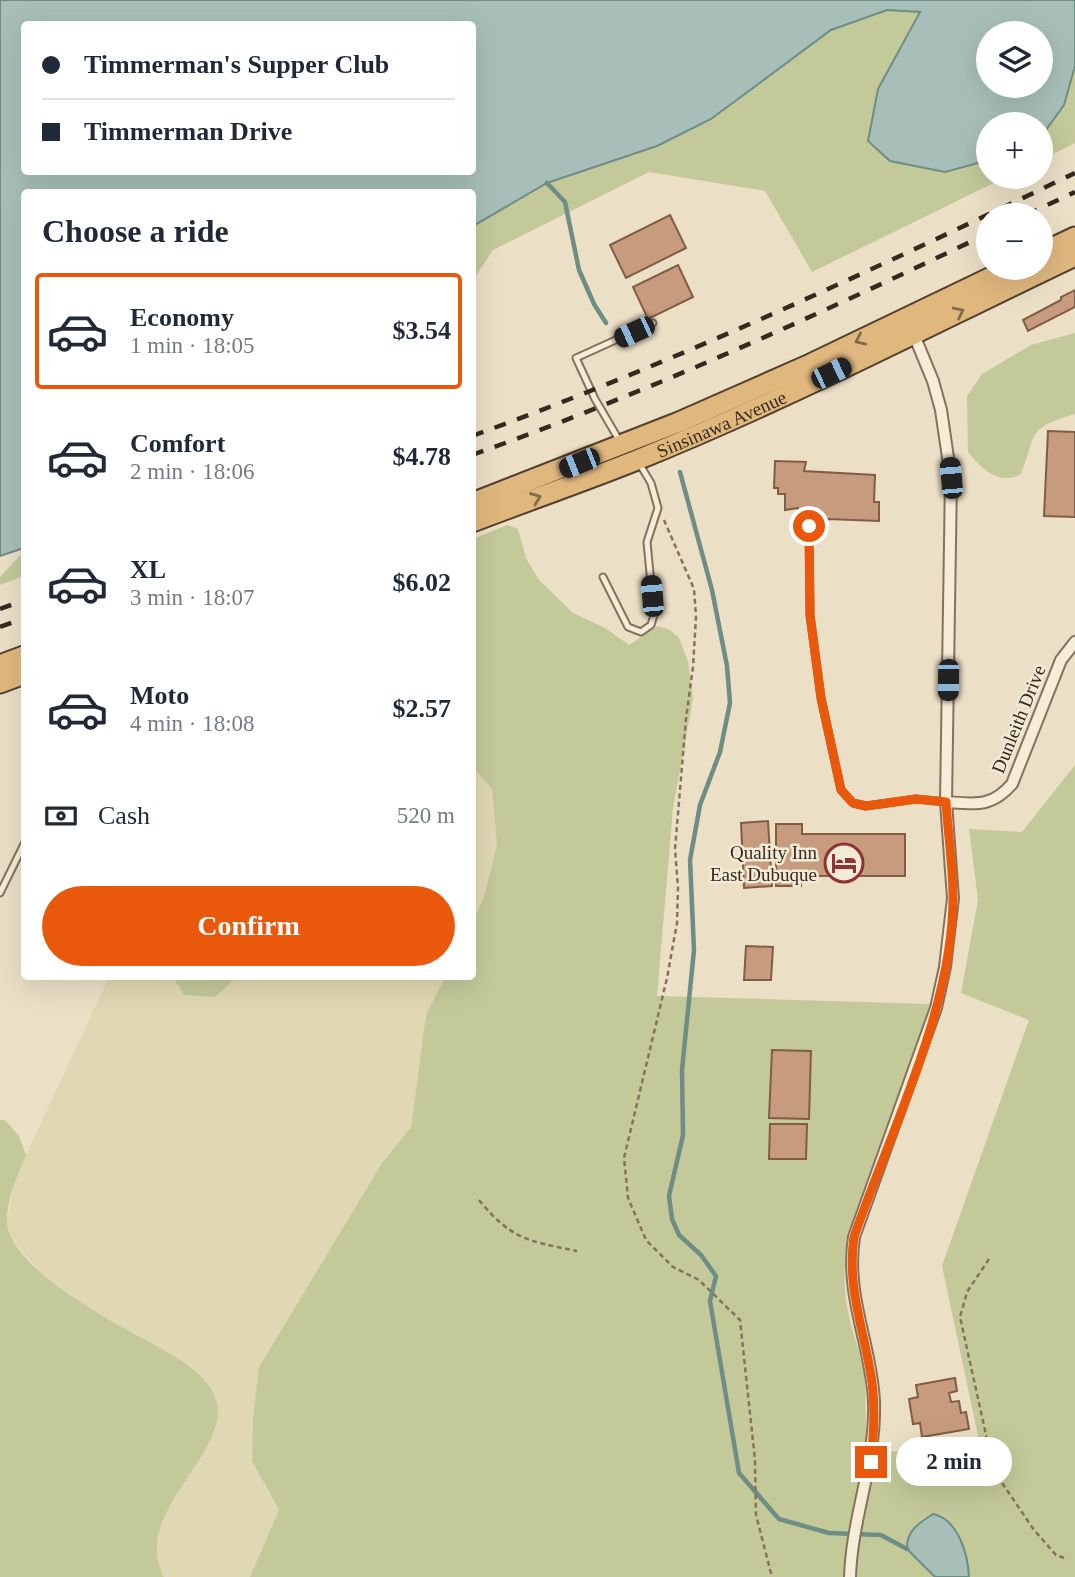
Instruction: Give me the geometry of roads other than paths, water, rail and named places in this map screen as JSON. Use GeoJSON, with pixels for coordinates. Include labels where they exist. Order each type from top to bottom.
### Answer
{"type":"FeatureCollection","features":[{"type":"Feature","properties":{"kind":"highway"},"geometry":{"type":"LineString","coordinates":[[1053,247],[1075,237]]}},
{"type":"Feature","properties":{"kind":"highway","name":"Sinsinawa Avenue"},"geometry":{"type":"LineString","coordinates":[[476,501],[622,445],[1075,256]]}},
{"type":"Feature","properties":{"kind":"highway","name":"Sinsinawa Avenue"},"geometry":{"type":"LineString","coordinates":[[476,520],[637,460],[910,326],[989,280]]}},
{"type":"Feature","properties":{"kind":"highway"},"geometry":{"type":"LineString","coordinates":[[0,664],[21,657]]}},
{"type":"Feature","properties":{"kind":"highway"},"geometry":{"type":"LineString","coordinates":[[0,683],[21,675]]}},
{"type":"Feature","properties":{"kind":"street"},"geometry":{"type":"LineString","coordinates":[[850,1577],[854,1535],[871,1462],[874,1429],[871,1372],[853,1287],[851,1258],[854,1237],[936,1008],[945,967],[953,898],[946,802],[951,478],[941,410],[933,381],[910,326]]}},
{"type":"Feature","properties":{"kind":"street","name":"Dunleith Drive"},"geometry":{"type":"LineString","coordinates":[[946,802],[982,804],[994,800],[1012,784],[1061,660],[1075,642]]}},
{"type":"Feature","properties":{"kind":"lane"},"geometry":{"type":"LineString","coordinates":[[603,577],[628,627],[641,632],[651,625],[654,615],[647,542],[659,508],[651,482],[637,460],[622,445],[599,406],[576,358],[653,323]]}},
{"type":"Feature","properties":{"kind":"lane"},"geometry":{"type":"LineString","coordinates":[[809,526],[810,615],[821,698],[841,790],[853,803],[866,806],[916,799],[946,802]]}},
{"type":"Feature","properties":{"kind":"lane"},"geometry":{"type":"LineString","coordinates":[[0,893],[21,850]]}},
{"type":"Feature","properties":{"kind":"water"},"geometry":{"type":"Polygon","coordinates":[[[0,0],[1075,0],[1075,66],[1064,105],[1053,120],[1053,112],[976,112],[976,164],[945,172],[890,161],[868,141],[878,89],[920,12],[887,10],[831,30],[711,119],[657,146],[547,183],[476,224],[476,189],[21,189],[21,549],[0,556],[0,0]]]}},
{"type":"Feature","properties":{"kind":"water"},"geometry":{"type":"Polygon","coordinates":[[[933,1514],[942,1517],[955,1530],[964,1548],[969,1577],[935,1577],[907,1549],[911,1532],[933,1514]]]}},
{"type":"Feature","properties":{"kind":"waterway"},"geometry":{"type":"LineString","coordinates":[[547,183],[565,202],[579,270],[606,323]]}},
{"type":"Feature","properties":{"kind":"waterway"},"geometry":{"type":"LineString","coordinates":[[680,472],[712,590],[727,666],[730,703],[720,752],[700,805],[690,860],[694,950],[682,1070],[683,1135],[669,1196],[672,1219],[679,1235],[701,1255],[716,1276],[710,1301],[739,1473],[779,1519],[829,1533],[881,1535],[907,1549]]}},
{"type":"Feature","properties":{"kind":"railway"},"geometry":{"type":"LineString","coordinates":[[476,434],[702,345],[1075,173]]}},
{"type":"Feature","properties":{"kind":"railway"},"geometry":{"type":"LineString","coordinates":[[1052,203],[1075,192]]}},
{"type":"Feature","properties":{"kind":"railway"},"geometry":{"type":"LineString","coordinates":[[476,454],[604,405],[734,351],[976,239]]}},
{"type":"Feature","properties":{"kind":"railway"},"geometry":{"type":"LineString","coordinates":[[0,609],[21,601]]}},
{"type":"Feature","properties":{"kind":"railway"},"geometry":{"type":"LineString","coordinates":[[0,627],[21,619]]}},
{"type":"Feature","properties":{"kind":"place","name":"Quality Inn East Dubuque"},"geometry":{"type":"Point","coordinates":[844,863]}}]}
